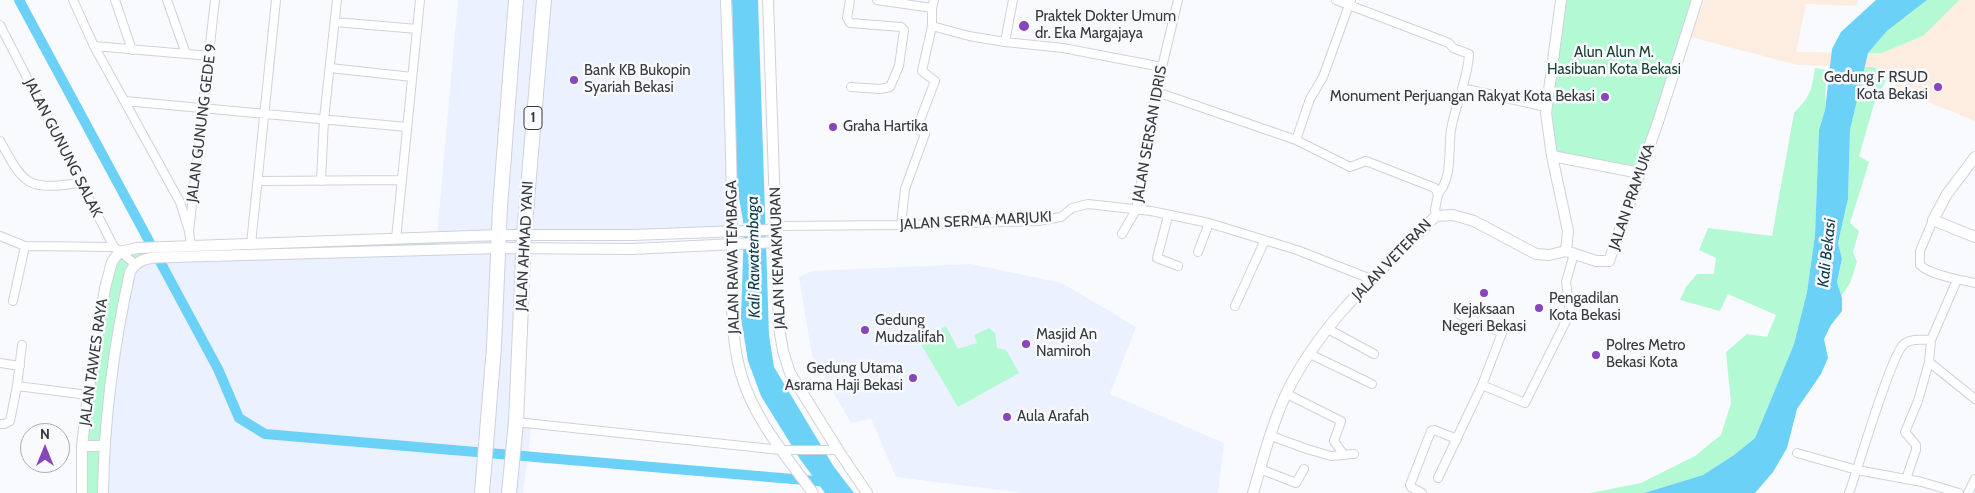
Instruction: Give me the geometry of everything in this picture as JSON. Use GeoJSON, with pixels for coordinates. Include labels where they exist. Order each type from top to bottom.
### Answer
{"type":"FeatureCollection","features":[{"type":"Feature","properties":{"kind":"highway","name":"JALAN AHMAD YANI"},"geometry":{"type":"LineString","coordinates":[[482,493],[494,347],[499,241],[516,0]]}},
{"type":"Feature","properties":{"kind":"highway","name":"JALAN AHMAD YANI"},"geometry":{"type":"LineString","coordinates":[[508,493],[516,422],[524,241],[544,0]]}},
{"type":"Feature","properties":{"kind":"street"},"geometry":{"type":"LineString","coordinates":[[73,0],[94,46],[180,202],[189,231]]}},
{"type":"Feature","properties":{"kind":"street"},"geometry":{"type":"LineString","coordinates":[[115,0],[132,50]]}},
{"type":"Feature","properties":{"kind":"street"},"geometry":{"type":"LineString","coordinates":[[167,0],[186,54]]}},
{"type":"Feature","properties":{"kind":"street","name":"JALAN GUNUNG GEDE 9"},"geometry":{"type":"LineString","coordinates":[[191,246],[189,231],[215,0]]}},
{"type":"Feature","properties":{"kind":"street"},"geometry":{"type":"LineString","coordinates":[[251,244],[276,0]]}},
{"type":"Feature","properties":{"kind":"street"},"geometry":{"type":"LineString","coordinates":[[321,181],[324,119],[336,0]]}},
{"type":"Feature","properties":{"kind":"street"},"geometry":{"type":"LineString","coordinates":[[396,239],[420,0]]}},
{"type":"Feature","properties":{"kind":"street","name":"JALAN RAWA TEMBAGA"},"geometry":{"type":"LineString","coordinates":[[726,0],[738,231],[734,328],[736,351],[741,375],[766,430],[785,450],[813,493]]}},
{"type":"Feature","properties":{"kind":"street","name":"JALAN KEMAKMURAN"},"geometry":{"type":"LineString","coordinates":[[768,0],[772,242],[779,327],[783,351],[790,373],[833,450],[867,493]]}},
{"type":"Feature","properties":{"kind":"street"},"geometry":{"type":"LineString","coordinates":[[850,0],[847,18],[850,23],[892,25],[901,27],[904,30],[899,66],[890,87],[880,89],[851,87]]}},
{"type":"Feature","properties":{"kind":"street"},"geometry":{"type":"LineString","coordinates":[[877,0],[933,4],[932,26],[922,71],[935,81],[917,128],[924,134],[906,189],[901,226]]}},
{"type":"Feature","properties":{"kind":"street"},"geometry":{"type":"LineString","coordinates":[[1005,42],[1013,0]]}},
{"type":"Feature","properties":{"kind":"street","name":"JALAN SERSAN IDRIS"},"geometry":{"type":"LineString","coordinates":[[1136,210],[1162,67],[1178,0]]}},
{"type":"Feature","properties":{"kind":"street"},"geometry":{"type":"LineString","coordinates":[[1336,0],[1350,2],[1449,44],[1453,48],[1469,53],[1470,56],[1452,127],[1448,170],[1438,194],[1435,210],[1436,216]]}},
{"type":"Feature","properties":{"kind":"street"},"geometry":{"type":"LineString","coordinates":[[1482,386],[1525,403],[1570,313],[1566,282],[1570,252],[1568,231],[1552,156],[1546,107],[1561,0]]}},
{"type":"Feature","properties":{"kind":"street","name":"JALAN PRAMUKA"},"geometry":{"type":"LineString","coordinates":[[1570,252],[1596,261],[1609,261],[1659,118],[1697,0]]}},
{"type":"Feature","properties":{"kind":"street"},"geometry":{"type":"LineString","coordinates":[[1296,140],[1310,99],[1320,83],[1333,52],[1350,2]]}},
{"type":"Feature","properties":{"kind":"street"},"geometry":{"type":"LineString","coordinates":[[334,22],[417,29]]}},
{"type":"Feature","properties":{"kind":"street","name":"JALAN GUNUNG SALAK"},"geometry":{"type":"LineString","coordinates":[[0,25],[117,250],[134,263]]}},
{"type":"Feature","properties":{"kind":"street"},"geometry":{"type":"LineString","coordinates":[[932,26],[969,36],[1063,48],[1162,67]]}},
{"type":"Feature","properties":{"kind":"street"},"geometry":{"type":"LineString","coordinates":[[94,46],[210,56]]}},
{"type":"Feature","properties":{"kind":"street"},"geometry":{"type":"LineString","coordinates":[[330,68],[412,77]]}},
{"type":"Feature","properties":{"kind":"street"},"geometry":{"type":"LineString","coordinates":[[1462,88],[1546,107]]}},
{"type":"Feature","properties":{"kind":"street"},"geometry":{"type":"LineString","coordinates":[[1157,92],[1296,140],[1350,167],[1366,162],[1372,163],[1434,188],[1438,194]]}},
{"type":"Feature","properties":{"kind":"street"},"geometry":{"type":"LineString","coordinates":[[125,101],[407,127]]}},
{"type":"Feature","properties":{"kind":"street"},"geometry":{"type":"LineString","coordinates":[[0,141],[14,165],[24,179],[29,182],[49,186],[81,183]]}},
{"type":"Feature","properties":{"kind":"street"},"geometry":{"type":"LineString","coordinates":[[1552,156],[1640,173]]}},
{"type":"Feature","properties":{"kind":"street"},"geometry":{"type":"LineString","coordinates":[[1975,157],[1947,194],[1933,220],[1920,251],[1920,265],[1925,269],[1957,280],[1975,283]]}},
{"type":"Feature","properties":{"kind":"street"},"geometry":{"type":"LineString","coordinates":[[258,181],[402,180]]}},
{"type":"Feature","properties":{"kind":"street","name":"JALAN SERMA MARJUKI"},"geometry":{"type":"LineString","coordinates":[[772,228],[1038,221],[1061,216],[1072,208],[1088,204],[1151,211],[1209,223],[1298,250],[1371,279]]}},
{"type":"Feature","properties":{"kind":"street"},"geometry":{"type":"LineString","coordinates":[[1122,234],[1136,210]]}},
{"type":"Feature","properties":{"kind":"street","name":"JALAN VETERAN"},"geometry":{"type":"LineString","coordinates":[[1253,493],[1287,394],[1310,354],[1328,329],[1371,279],[1436,216],[1453,215],[1474,221],[1536,254],[1549,255],[1570,252]]}},
{"type":"Feature","properties":{"kind":"street"},"geometry":{"type":"LineString","coordinates":[[1168,216],[1157,258],[1178,266]]}},
{"type":"Feature","properties":{"kind":"street"},"geometry":{"type":"LineString","coordinates":[[1933,220],[1975,237]]}},
{"type":"Feature","properties":{"kind":"street"},"geometry":{"type":"LineString","coordinates":[[1198,252],[1209,223]]}},
{"type":"Feature","properties":{"kind":"street"},"geometry":{"type":"LineString","coordinates":[[0,236],[25,246],[117,250],[396,239],[524,241],[772,228]]}},
{"type":"Feature","properties":{"kind":"street"},"geometry":{"type":"LineString","coordinates":[[619,235],[619,249]]}},
{"type":"Feature","properties":{"kind":"street"},"geometry":{"type":"LineString","coordinates":[[1235,306],[1264,240]]}},
{"type":"Feature","properties":{"kind":"street"},"geometry":{"type":"LineString","coordinates":[[134,263],[148,258],[499,241]]}},
{"type":"Feature","properties":{"kind":"street"},"geometry":{"type":"LineString","coordinates":[[524,241],[619,249],[772,242]]}},
{"type":"Feature","properties":{"kind":"street"},"geometry":{"type":"LineString","coordinates":[[13,301],[25,246]]}},
{"type":"Feature","properties":{"kind":"street","name":"JALAN TAWES RAYA"},"geometry":{"type":"LineString","coordinates":[[82,493],[82,446],[88,395],[105,288],[117,250]]}},
{"type":"Feature","properties":{"kind":"street","name":"JALAN TAWES RAYA"},"geometry":{"type":"LineString","coordinates":[[103,493],[104,446],[115,353],[128,282],[134,263]]}},
{"type":"Feature","properties":{"kind":"street"},"geometry":{"type":"LineString","coordinates":[[1906,479],[1916,450],[1912,439],[1905,432],[1918,401],[1929,362],[1931,340],[1957,280]]}},
{"type":"Feature","properties":{"kind":"street"},"geometry":{"type":"LineString","coordinates":[[1438,478],[1482,386],[1502,333],[1460,314]]}},
{"type":"Feature","properties":{"kind":"street"},"geometry":{"type":"LineString","coordinates":[[1328,329],[1374,354]]}},
{"type":"Feature","properties":{"kind":"street"},"geometry":{"type":"LineString","coordinates":[[1849,493],[1890,369],[1900,349],[1904,344],[1913,340],[1931,340]]}},
{"type":"Feature","properties":{"kind":"street"},"geometry":{"type":"LineString","coordinates":[[0,424],[7,424],[10,421],[18,386],[22,345]]}},
{"type":"Feature","properties":{"kind":"street"},"geometry":{"type":"LineString","coordinates":[[1310,354],[1372,384]]}},
{"type":"Feature","properties":{"kind":"street"},"geometry":{"type":"LineString","coordinates":[[1929,362],[1975,399]]}},
{"type":"Feature","properties":{"kind":"street"},"geometry":{"type":"LineString","coordinates":[[0,363],[20,366]]}},
{"type":"Feature","properties":{"kind":"street"},"geometry":{"type":"LineString","coordinates":[[18,386],[88,395]]}},
{"type":"Feature","properties":{"kind":"street"},"geometry":{"type":"LineString","coordinates":[[1287,394],[1341,421],[1334,442],[1344,455]]}},
{"type":"Feature","properties":{"kind":"street"},"geometry":{"type":"LineString","coordinates":[[516,422],[785,450],[833,450]]}},
{"type":"Feature","properties":{"kind":"street"},"geometry":{"type":"LineString","coordinates":[[1422,493],[1410,485],[1431,431],[1434,430],[1457,439]]}},
{"type":"Feature","properties":{"kind":"street"},"geometry":{"type":"LineString","coordinates":[[1271,436],[1331,456],[1354,454]]}},
{"type":"Feature","properties":{"kind":"street"},"geometry":{"type":"LineString","coordinates":[[82,446],[104,446]]}},
{"type":"Feature","properties":{"kind":"street"},"geometry":{"type":"LineString","coordinates":[[1797,453],[1857,470],[1906,479],[1959,493]]}},
{"type":"Feature","properties":{"kind":"street"},"geometry":{"type":"LineString","coordinates":[[1260,469],[1296,483],[1304,469]]}},
{"type":"Feature","properties":{"kind":"street"},"geometry":{"type":"LineString","coordinates":[[1968,493],[1975,479]]}},
{"type":"Feature","properties":{"kind":"shaded area"},"geometry":{"type":"Polygon","coordinates":[[[458,0],[726,0],[732,231],[524,236],[516,421],[532,423],[523,493],[103,493],[104,446],[134,263],[438,249],[438,225],[458,0]]]}},
{"type":"Feature","properties":{"kind":"shaded area"},"geometry":{"type":"Polygon","coordinates":[[[1704,0],[1858,0],[1856,6],[1806,4],[1796,52],[1882,53],[1923,36],[1959,0],[1975,0],[1975,121],[1901,91],[1875,67],[1797,65],[1691,37],[1704,0]]]}},
{"type":"Feature","properties":{"kind":"shaded area"},"geometry":{"type":"Polygon","coordinates":[[[971,264],[1062,283],[1136,327],[1110,394],[1224,443],[1218,493],[1023,493],[896,477],[871,419],[851,423],[812,356],[799,277],[812,271],[971,264]]]}},
{"type":"Feature","properties":{"kind":"green space","name":"Alun Alun M. Hasibuan Kota Bekasi"},"geometry":{"type":"Polygon","coordinates":[[[1561,0],[1697,0],[1640,173],[1552,156],[1546,113],[1561,0]]]}},
{"type":"Feature","properties":{"kind":"green space"},"geometry":{"type":"Polygon","coordinates":[[[1927,0],[1959,0],[1923,36],[1882,53],[1868,53],[1887,31],[1927,0]]]}},
{"type":"Feature","properties":{"kind":"green space"},"geometry":{"type":"Polygon","coordinates":[[[1864,67],[1875,67],[1887,78],[1874,104],[1859,156],[1869,162],[1850,223],[1859,231],[1853,252],[1857,262],[1850,283],[1841,296],[1837,282],[1842,259],[1838,243],[1848,199],[1850,130],[1864,67]]]}},
{"type":"Feature","properties":{"kind":"green space"},"geometry":{"type":"Polygon","coordinates":[[[1815,68],[1826,70],[1825,110],[1819,130],[1815,235],[1807,292],[1794,344],[1755,438],[1734,455],[1703,475],[1644,493],[1590,493],[1641,483],[1695,456],[1721,435],[1731,403],[1726,352],[1747,334],[1767,337],[1776,315],[1728,294],[1720,311],[1680,300],[1686,287],[1697,274],[1714,274],[1716,258],[1699,250],[1708,228],[1772,236],[1794,113],[1809,93],[1815,68]]]}},
{"type":"Feature","properties":{"kind":"green space"},"geometry":{"type":"Polygon","coordinates":[[[438,237],[438,249],[134,263],[115,353],[103,493],[82,493],[105,288],[119,252],[438,237]]]}},
{"type":"Feature","properties":{"kind":"green space"},"geometry":{"type":"Polygon","coordinates":[[[946,326],[958,349],[977,343],[974,335],[989,328],[995,333],[997,348],[1006,350],[1019,373],[958,407],[919,341],[946,326]]]}},
{"type":"Feature","properties":{"kind":"water","name":"Kali Rawatembaga"},"geometry":{"type":"Polygon","coordinates":[[[732,0],[758,0],[769,335],[774,367],[834,467],[854,493],[825,493],[800,459],[761,396],[748,361],[741,318],[744,227],[737,186],[732,0]]]}},
{"type":"Feature","properties":{"kind":"water","name":"Kali Bekasi"},"geometry":{"type":"Polygon","coordinates":[[[1876,0],[1927,0],[1887,31],[1868,53],[1850,130],[1848,199],[1838,243],[1842,259],[1837,282],[1842,298],[1842,311],[1831,325],[1824,339],[1828,358],[1821,374],[1797,409],[1787,448],[1773,472],[1755,493],[1644,493],[1703,475],[1734,455],[1755,438],[1794,344],[1807,292],[1815,235],[1819,130],[1825,110],[1832,49],[1841,32],[1876,0]]]}},
{"type":"Feature","properties":{"kind":"waterway"},"geometry":{"type":"LineString","coordinates":[[19,0],[218,369],[239,418],[265,434],[828,482]]}},
{"type":"Feature","properties":{"kind":"place","name":"Praktek Dokter Umum dr. Eka Margajaya"},"geometry":{"type":"Point","coordinates":[1024,26]}},
{"type":"Feature","properties":{"kind":"place","name":"Bank KB Bukopin Syariah Bekasi"},"geometry":{"type":"Point","coordinates":[574,80]}},
{"type":"Feature","properties":{"kind":"place","name":"Gedung F RSUD Kota Bekasi"},"geometry":{"type":"Point","coordinates":[1938,87]}},
{"type":"Feature","properties":{"kind":"place","name":"Monument Perjuangan Rakyat Kota Bekasi"},"geometry":{"type":"Point","coordinates":[1605,97]}},
{"type":"Feature","properties":{"kind":"place","name":"Graha Hartika"},"geometry":{"type":"Point","coordinates":[833,127]}},
{"type":"Feature","properties":{"kind":"place","name":"Kejaksaan Negeri Bekasi"},"geometry":{"type":"Point","coordinates":[1484,293]}},
{"type":"Feature","properties":{"kind":"place","name":"Pengadilan Kota Bekasi"},"geometry":{"type":"Point","coordinates":[1539,308]}},
{"type":"Feature","properties":{"kind":"place","name":"Gedung Mudzalifah"},"geometry":{"type":"Point","coordinates":[865,330]}},
{"type":"Feature","properties":{"kind":"place","name":"Masjid An Namiroh"},"geometry":{"type":"Point","coordinates":[1026,344]}},
{"type":"Feature","properties":{"kind":"place","name":"Polres Metro Bekasi Kota"},"geometry":{"type":"Point","coordinates":[1596,355]}},
{"type":"Feature","properties":{"kind":"place","name":"Gedung Utama Asrama Haji Bekasi"},"geometry":{"type":"Point","coordinates":[913,378]}},
{"type":"Feature","properties":{"kind":"place","name":"Aula Arafah"},"geometry":{"type":"Point","coordinates":[1007,417]}}]}
